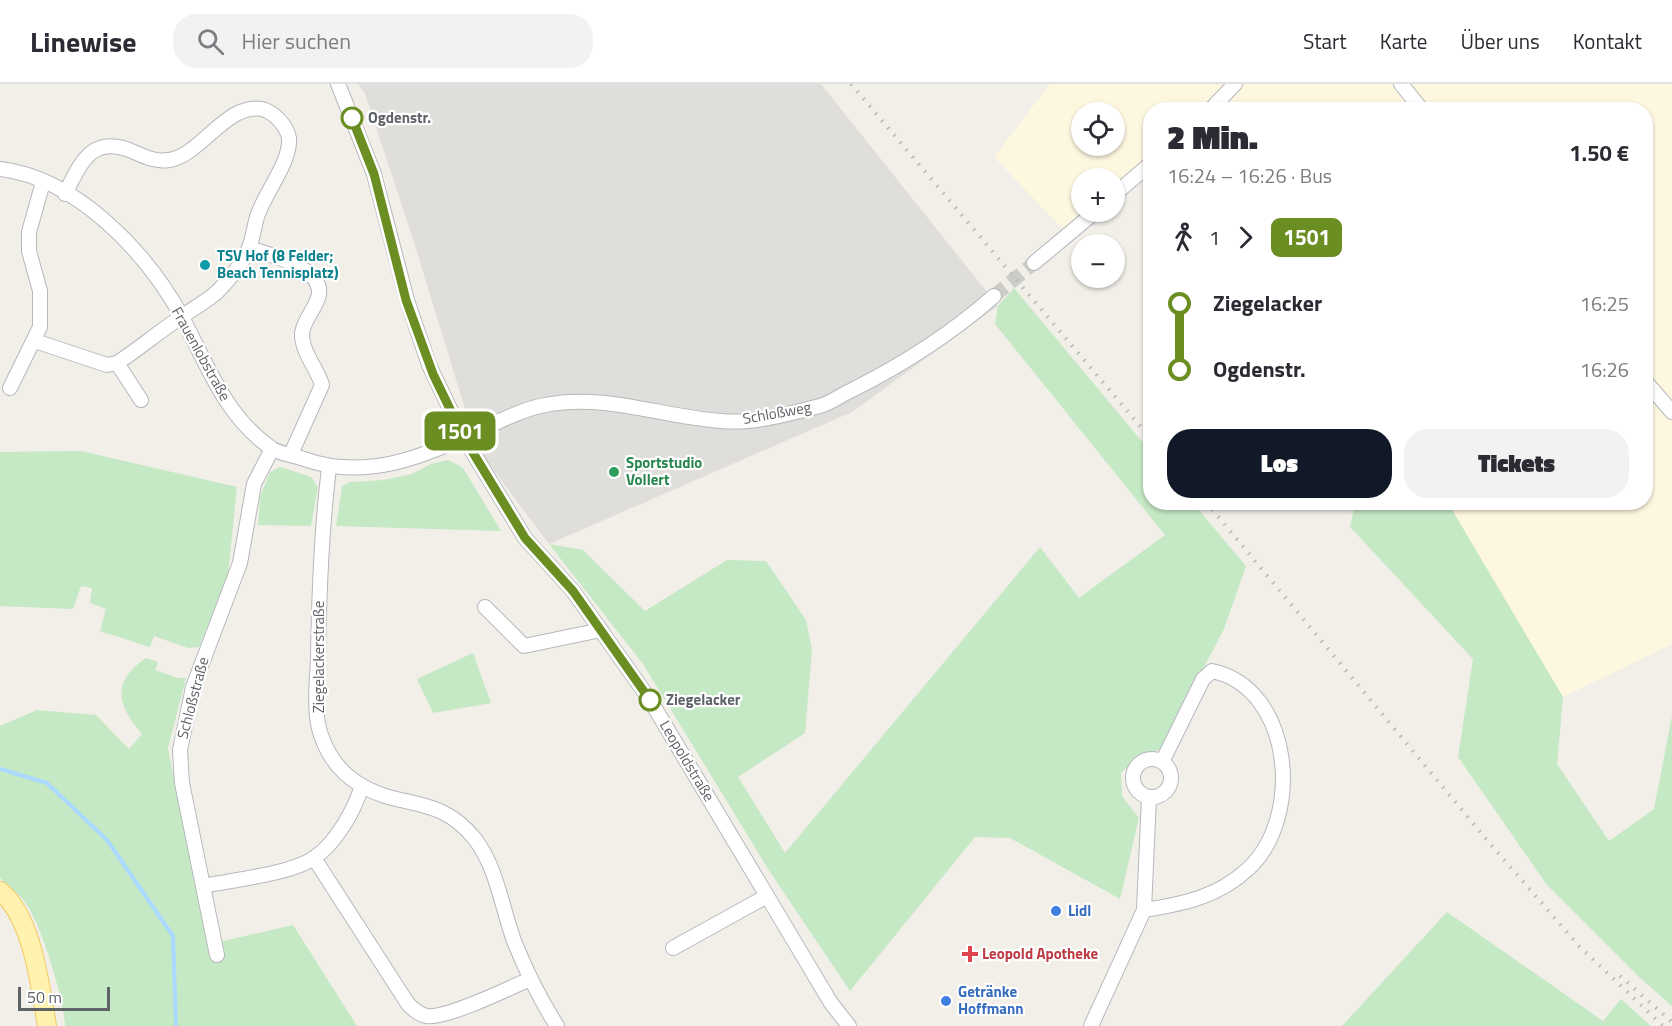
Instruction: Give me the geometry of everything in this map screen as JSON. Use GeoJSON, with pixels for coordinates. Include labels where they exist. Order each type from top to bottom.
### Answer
{"type":"FeatureCollection","features":[{"type":"Feature","properties":{"kind":"main road"},"geometry":{"type":"LineString","coordinates":[[0,891],[22,920],[40,986],[47,1026]]}},
{"type":"Feature","properties":{"kind":"street","name":"Leopoldstraße"},"geometry":{"type":"LineString","coordinates":[[338,84],[374,174],[406,300],[429,365],[464,438],[525,538],[573,591],[650,700],[846,1025]]}},
{"type":"Feature","properties":{"kind":"street"},"geometry":{"type":"LineString","coordinates":[[1218,102],[1235,84]]}},
{"type":"Feature","properties":{"kind":"street"},"geometry":{"type":"LineString","coordinates":[[1401,84],[1416,102]]}},
{"type":"Feature","properties":{"kind":"street"},"geometry":{"type":"LineString","coordinates":[[35,340],[106,365],[117,363],[216,292],[234,272],[249,248],[257,216],[287,154],[289,137],[283,125],[265,110],[243,112],[228,120],[183,156],[170,160],[156,160],[116,144],[99,148],[77,169],[65,194]]}},
{"type":"Feature","properties":{"kind":"street","name":"Frauenlobstraße"},"geometry":{"type":"LineString","coordinates":[[0,169],[43,182],[65,194],[99,215],[135,249],[181,316],[224,400],[272,449]]}},
{"type":"Feature","properties":{"kind":"street"},"geometry":{"type":"LineString","coordinates":[[1125,186],[1143,170]]}},
{"type":"Feature","properties":{"kind":"street"},"geometry":{"type":"LineString","coordinates":[[10,388],[35,340],[42,311],[40,291],[29,251],[29,232],[43,182]]}},
{"type":"Feature","properties":{"kind":"street"},"geometry":{"type":"LineString","coordinates":[[1034,263],[1083,222]]}},
{"type":"Feature","properties":{"kind":"street"},"geometry":{"type":"LineString","coordinates":[[249,248],[303,268],[317,281],[319,290],[302,332],[303,342],[322,385],[291,454]]}},
{"type":"Feature","properties":{"kind":"street","name":"Schloßweg"},"geometry":{"type":"LineString","coordinates":[[464,438],[543,405],[590,399],[722,422],[763,419],[823,405],[881,375],[974,313],[994,296]]}},
{"type":"Feature","properties":{"kind":"street"},"geometry":{"type":"LineString","coordinates":[[117,363],[141,400]]}},
{"type":"Feature","properties":{"kind":"street"},"geometry":{"type":"LineString","coordinates":[[1653,390],[1672,412]]}},
{"type":"Feature","properties":{"kind":"street"},"geometry":{"type":"LineString","coordinates":[[272,449],[329,468],[367,468],[411,459],[464,438]]}},
{"type":"Feature","properties":{"kind":"street","name":"Schloßstraße"},"geometry":{"type":"LineString","coordinates":[[217,956],[182,783],[180,750],[193,687],[240,563],[254,484],[272,449]]}},
{"type":"Feature","properties":{"kind":"street","name":"Ziegelackerstraße"},"geometry":{"type":"LineString","coordinates":[[329,468],[321,532],[317,699],[320,734],[333,760],[346,776],[362,786],[386,795],[422,803],[453,817],[477,841],[493,873],[514,940],[530,980],[557,1026]]}},
{"type":"Feature","properties":{"kind":"street"},"geometry":{"type":"LineString","coordinates":[[485,607],[524,646],[601,630]]}},
{"type":"Feature","properties":{"kind":"street"},"geometry":{"type":"LineString","coordinates":[[1144,910],[1187,903],[1210,895],[1250,867],[1264,847],[1282,800],[1284,777],[1275,729],[1260,704],[1243,684],[1227,674],[1212,671],[1203,679],[1162,762]]}},
{"type":"Feature","properties":{"kind":"street"},"geometry":{"type":"LineString","coordinates":[[1146,760],[1162,762],[1170,773],[1170,784],[1165,792],[1149,797],[1136,787],[1133,777],[1137,767],[1146,760]]}},
{"type":"Feature","properties":{"kind":"street"},"geometry":{"type":"LineString","coordinates":[[203,886],[292,868],[314,858],[333,839],[350,813],[362,786]]}},
{"type":"Feature","properties":{"kind":"street"},"geometry":{"type":"LineString","coordinates":[[1091,1026],[1144,910],[1149,797]]}},
{"type":"Feature","properties":{"kind":"street"},"geometry":{"type":"LineString","coordinates":[[314,858],[408,1004],[417,1012],[429,1017],[446,1014],[530,980]]}},
{"type":"Feature","properties":{"kind":"street"},"geometry":{"type":"LineString","coordinates":[[673,948],[767,896]]}},
{"type":"Feature","properties":{"kind":"shaded area"},"geometry":{"type":"Polygon","coordinates":[[[358,84],[821,84],[998,306],[852,412],[549,544],[477,448],[412,236],[365,94],[358,84]]]}},
{"type":"Feature","properties":{"kind":"shaded area"},"geometry":{"type":"Polygon","coordinates":[[[1050,84],[1672,84],[1672,644],[1563,697],[1451,510],[1653,510],[1653,102],[1143,102],[1143,174],[1125,183],[1125,168],[1071,168],[1071,222],[1074,222],[1064,230],[994,157],[1050,84]]]}},
{"type":"Feature","properties":{"kind":"green space"},"geometry":{"type":"Polygon","coordinates":[[[1014,288],[1143,443],[1143,508],[995,324],[998,306],[1014,288]]]}},
{"type":"Feature","properties":{"kind":"green space"},"geometry":{"type":"Polygon","coordinates":[[[81,451],[237,487],[228,575],[199,647],[188,648],[154,636],[150,647],[100,631],[106,609],[90,603],[92,588],[81,586],[73,609],[0,606],[0,452],[81,451]]]}},
{"type":"Feature","properties":{"kind":"green space"},"geometry":{"type":"Polygon","coordinates":[[[448,460],[463,468],[501,531],[336,526],[342,486],[350,482],[384,480],[412,474],[431,464],[448,460]]]}},
{"type":"Feature","properties":{"kind":"green space"},"geometry":{"type":"Polygon","coordinates":[[[280,467],[311,477],[318,487],[311,526],[258,525],[260,497],[270,472],[280,467]]]}},
{"type":"Feature","properties":{"kind":"green space"},"geometry":{"type":"Polygon","coordinates":[[[1145,510],[1199,510],[1246,566],[1224,629],[1161,749],[1139,756],[1121,773],[1122,796],[1139,818],[1120,899],[1010,838],[975,837],[850,991],[770,872],[643,664],[549,544],[583,550],[645,611],[727,560],[766,561],[806,620],[812,649],[805,733],[738,777],[785,853],[1040,547],[1079,598],[1165,535],[1145,510]]]}},
{"type":"Feature","properties":{"kind":"green space"},"geometry":{"type":"Polygon","coordinates":[[[1354,510],[1452,510],[1563,697],[1557,764],[1609,841],[1654,809],[1672,716],[1672,1006],[1639,977],[1547,885],[1458,757],[1473,659],[1350,527],[1354,510]]]}},
{"type":"Feature","properties":{"kind":"green space"},"geometry":{"type":"Polygon","coordinates":[[[473,653],[491,703],[433,713],[417,679],[473,653]]]}},
{"type":"Feature","properties":{"kind":"green space"},"geometry":{"type":"Polygon","coordinates":[[[146,658],[158,662],[155,670],[178,678],[186,678],[168,748],[197,896],[210,944],[293,925],[357,1026],[65,1026],[56,980],[31,911],[19,895],[0,878],[0,726],[37,710],[96,715],[129,749],[142,734],[123,704],[123,685],[127,676],[146,658]]]}},
{"type":"Feature","properties":{"kind":"green space"},"geometry":{"type":"Polygon","coordinates":[[[1447,912],[1603,1021],[1621,999],[1651,1026],[1342,1026],[1447,912]]]}},
{"type":"Feature","properties":{"kind":"waterway"},"geometry":{"type":"LineString","coordinates":[[0,769],[47,783],[107,840],[173,936],[176,1026]]}},
{"type":"Feature","properties":{"kind":"tunnel"},"geometry":{"type":"LineString","coordinates":[[994,296],[1034,263]]}},
{"type":"Feature","properties":{"kind":"railway"},"geometry":{"type":"LineString","coordinates":[[851,84],[1143,430]]}},
{"type":"Feature","properties":{"kind":"railway"},"geometry":{"type":"LineString","coordinates":[[1213,510],[1486,839],[1579,946],[1663,1026]]}},
{"type":"Feature","properties":{"kind":"railway"},"geometry":{"type":"LineString","coordinates":[[1620,976],[1672,1022]]}},
{"type":"Feature","properties":{"kind":"bus line","name":"1501"},"geometry":{"type":"LineString","coordinates":[[352,118],[374,174],[406,300],[433,374],[464,438],[493,490],[525,538],[573,591],[650,700]]}},
{"type":"Feature","properties":{"kind":"place","name":"Ogdenstr."},"geometry":{"type":"Point","coordinates":[352,118]}},
{"type":"Feature","properties":{"kind":"place","name":"TSV Hof (8 Felder; Beach Tennisplatz)"},"geometry":{"type":"Point","coordinates":[205,265]}},
{"type":"Feature","properties":{"kind":"place","name":"Sportstudio Vollert"},"geometry":{"type":"Point","coordinates":[614,472]}},
{"type":"Feature","properties":{"kind":"place","name":"Ziegelacker"},"geometry":{"type":"Point","coordinates":[650,700]}},
{"type":"Feature","properties":{"kind":"place","name":"Lidl"},"geometry":{"type":"Point","coordinates":[1056,911]}},
{"type":"Feature","properties":{"kind":"place","name":"Leopold Apotheke"},"geometry":{"type":"Point","coordinates":[970,954]}},
{"type":"Feature","properties":{"kind":"place","name":"Getränke Hoffmann"},"geometry":{"type":"Point","coordinates":[946,1001]}}]}
